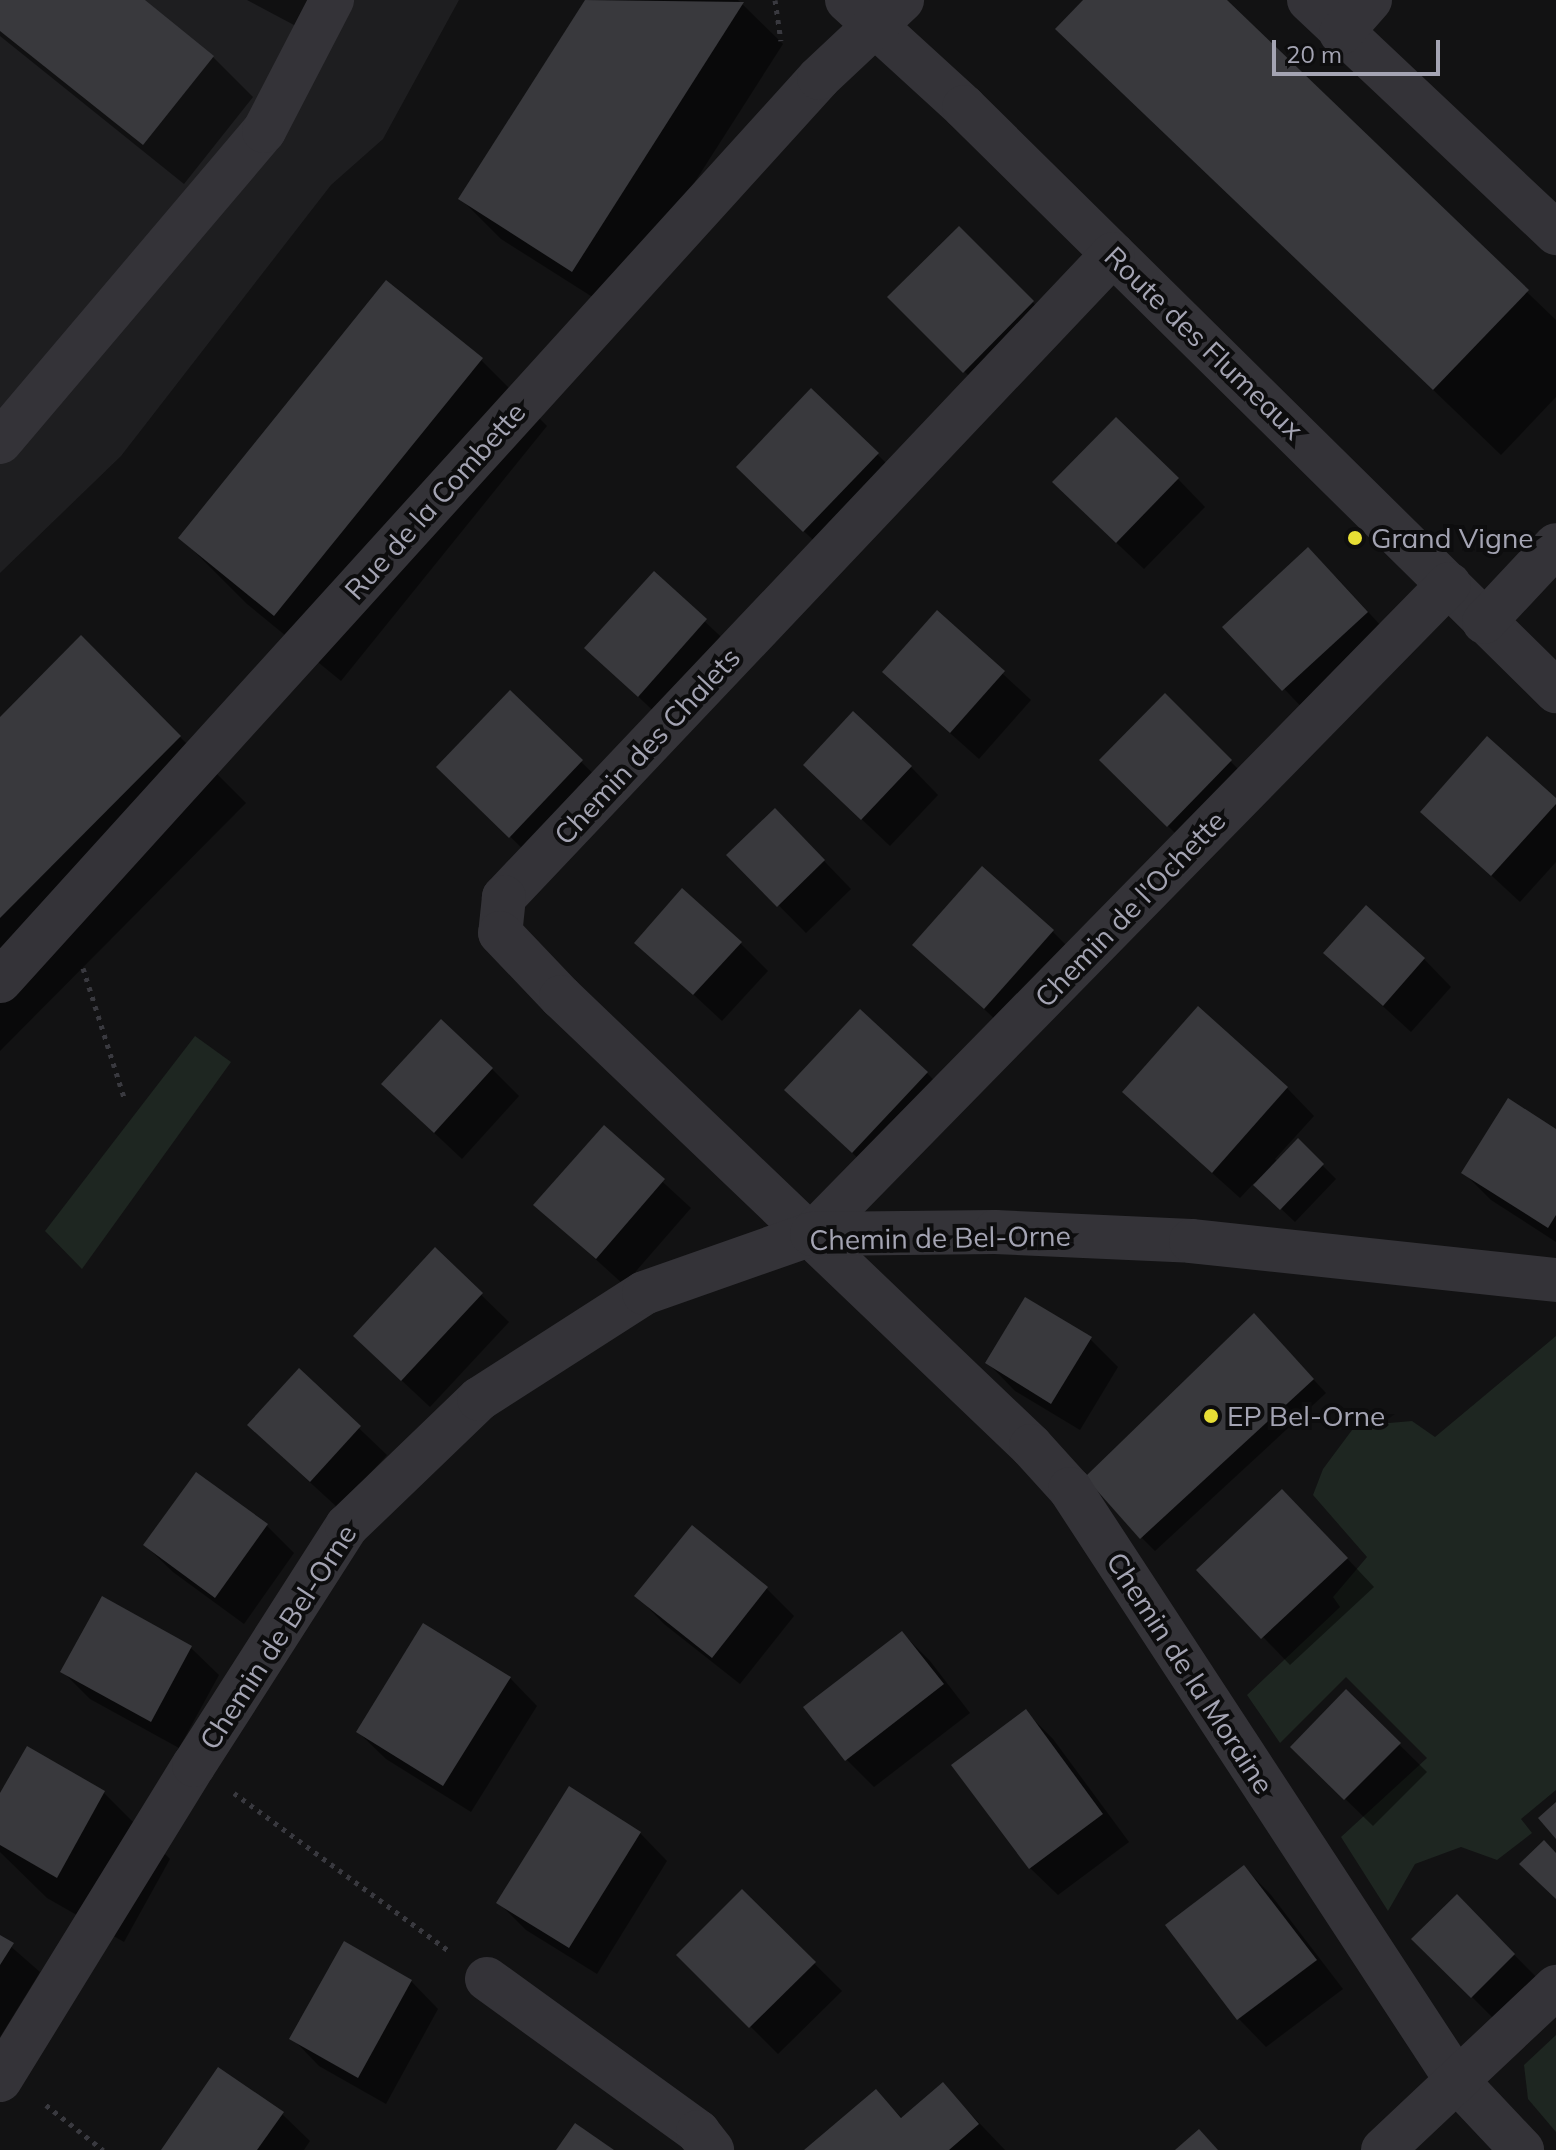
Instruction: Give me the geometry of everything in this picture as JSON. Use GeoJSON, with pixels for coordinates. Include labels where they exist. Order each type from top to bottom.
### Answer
{"type":"FeatureCollection","features":[{"type":"Feature","properties":{"kind":"street"},"geometry":{"type":"LineString","coordinates":[[0,442],[264,131],[332,0]]}},
{"type":"Feature","properties":{"kind":"street"},"geometry":{"type":"LineString","coordinates":[[1309,0],[1556,233]]}},
{"type":"Feature","properties":{"kind":"street"},"geometry":{"type":"LineString","coordinates":[[1341,33],[1370,0]]}},
{"type":"Feature","properties":{"kind":"street","name":"Route des Flumeaux"},"geometry":{"type":"LineString","coordinates":[[875,9],[964,107],[1556,691]]}},
{"type":"Feature","properties":{"kind":"street","name":"Rue de la Combette"},"geometry":{"type":"LineString","coordinates":[[0,981],[819,78],[875,9]]}},
{"type":"Feature","properties":{"kind":"street","name":"Chemin des Chalets"},"geometry":{"type":"LineString","coordinates":[[812,1234],[561,997],[500,933],[504,897],[1113,254]]}},
{"type":"Feature","properties":{"kind":"street"},"geometry":{"type":"LineString","coordinates":[[1484,622],[1556,545]]}},
{"type":"Feature","properties":{"kind":"street","name":"Chemin de l'Ochette"},"geometry":{"type":"LineString","coordinates":[[812,1234],[1449,584]]}},
{"type":"Feature","properties":{"kind":"street","name":"Chemin de Bel-Orne"},"geometry":{"type":"LineString","coordinates":[[2,2076],[194,1765],[347,1526],[479,1399],[644,1293],[812,1234],[995,1232],[1191,1241],[1556,1280]]}},
{"type":"Feature","properties":{"kind":"street","name":"Chemin de la Moraine"},"geometry":{"type":"LineString","coordinates":[[812,1234],[1031,1446],[1070,1489],[1457,2081],[1522,2150]]}},
{"type":"Feature","properties":{"kind":"street"},"geometry":{"type":"LineString","coordinates":[[487,1979],[698,2132],[712,2150]]}},
{"type":"Feature","properties":{"kind":"street"},"geometry":{"type":"LineString","coordinates":[[1383,2150],[1556,1987]]}},
{"type":"Feature","properties":{"kind":"path"},"geometry":{"type":"LineString","coordinates":[[775,0],[781,41]]}},
{"type":"Feature","properties":{"kind":"path"},"geometry":{"type":"LineString","coordinates":[[64,910],[124,1097]]}},
{"type":"Feature","properties":{"kind":"path"},"geometry":{"type":"LineString","coordinates":[[228,1789],[453,1954]]}},
{"type":"Feature","properties":{"kind":"path"},"geometry":{"type":"LineString","coordinates":[[2,2076],[103,2150]]}},
{"type":"Feature","properties":{"kind":"shaded area"},"geometry":{"type":"Polygon","coordinates":[[[0,0],[459,0],[383,139],[331,185],[121,456],[0,573],[0,0]]]}},
{"type":"Feature","properties":{"kind":"shaded area"},"geometry":{"type":"Polygon","coordinates":[[[195,1036],[231,1062],[82,1269],[45,1231],[195,1036]]]}},
{"type":"Feature","properties":{"kind":"shaded area"},"geometry":{"type":"Polygon","coordinates":[[[1556,1336],[1556,1790],[1521,1819],[1532,1833],[1497,1860],[1461,1847],[1415,1864],[1388,1911],[1341,1837],[1427,1758],[1346,1677],[1280,1743],[1247,1695],[1340,1607],[1333,1597],[1367,1557],[1313,1495],[1323,1469],[1355,1426],[1412,1421],[1435,1437],[1556,1336]]]}},
{"type":"Feature","properties":{"kind":"shaded area"},"geometry":{"type":"Polygon","coordinates":[[[1556,2035],[1556,2132],[1528,2099],[1524,2065],[1556,2035]]]}},
{"type":"Feature","properties":{"kind":"building"},"geometry":{"type":"Polygon","coordinates":[[[0,0],[145,0],[214,56],[143,145],[0,31],[0,0]]]}},
{"type":"Feature","properties":{"kind":"building"},"geometry":{"type":"Polygon","coordinates":[[[585,0],[744,2],[572,272],[458,199],[585,0]]]}},
{"type":"Feature","properties":{"kind":"building"},"geometry":{"type":"Polygon","coordinates":[[[1083,0],[1227,0],[1529,290],[1433,390],[1055,29],[1083,0]]]}},
{"type":"Feature","properties":{"kind":"building"},"geometry":{"type":"Polygon","coordinates":[[[959,226],[1034,301],[963,373],[887,297],[959,226]]]}},
{"type":"Feature","properties":{"kind":"building"},"geometry":{"type":"Polygon","coordinates":[[[386,280],[483,358],[274,616],[178,538],[386,280]]]}},
{"type":"Feature","properties":{"kind":"building"},"geometry":{"type":"Polygon","coordinates":[[[811,388],[879,453],[803,532],[736,467],[811,388]]]}},
{"type":"Feature","properties":{"kind":"building"},"geometry":{"type":"Polygon","coordinates":[[[1116,417],[1179,478],[1116,543],[1052,482],[1116,417]]]}},
{"type":"Feature","properties":{"kind":"building"},"geometry":{"type":"Polygon","coordinates":[[[1308,547],[1368,612],[1282,691],[1222,627],[1308,547]]]}},
{"type":"Feature","properties":{"kind":"building"},"geometry":{"type":"Polygon","coordinates":[[[654,571],[707,619],[638,697],[584,648],[654,571]]]}},
{"type":"Feature","properties":{"kind":"building"},"geometry":{"type":"Polygon","coordinates":[[[937,610],[1005,671],[950,733],[882,672],[937,610]]]}},
{"type":"Feature","properties":{"kind":"building"},"geometry":{"type":"Polygon","coordinates":[[[81,635],[181,736],[0,918],[0,717],[81,635]]]}},
{"type":"Feature","properties":{"kind":"building"},"geometry":{"type":"Polygon","coordinates":[[[510,690],[583,760],[509,838],[436,767],[510,690]]]}},
{"type":"Feature","properties":{"kind":"building"},"geometry":{"type":"Polygon","coordinates":[[[1165,693],[1232,760],[1167,827],[1099,760],[1165,693]]]}},
{"type":"Feature","properties":{"kind":"building"},"geometry":{"type":"Polygon","coordinates":[[[853,711],[912,766],[861,820],[803,765],[853,711]]]}},
{"type":"Feature","properties":{"kind":"building"},"geometry":{"type":"Polygon","coordinates":[[[1487,736],[1556,798],[1556,804],[1491,876],[1420,812],[1487,736]]]}},
{"type":"Feature","properties":{"kind":"building"},"geometry":{"type":"Polygon","coordinates":[[[775,808],[825,860],[777,907],[726,855],[775,808]]]}},
{"type":"Feature","properties":{"kind":"building"},"geometry":{"type":"Polygon","coordinates":[[[982,866],[1054,930],[984,1009],[912,945],[982,866]]]}},
{"type":"Feature","properties":{"kind":"building"},"geometry":{"type":"Polygon","coordinates":[[[682,888],[742,942],[693,995],[634,943],[682,888]]]}},
{"type":"Feature","properties":{"kind":"building"},"geometry":{"type":"Polygon","coordinates":[[[1366,905],[1425,958],[1383,1006],[1323,953],[1366,905]]]}},
{"type":"Feature","properties":{"kind":"building"},"geometry":{"type":"Polygon","coordinates":[[[1198,1006],[1288,1087],[1212,1173],[1122,1092],[1198,1006]]]}},
{"type":"Feature","properties":{"kind":"building"},"geometry":{"type":"Polygon","coordinates":[[[860,1009],[928,1072],[852,1153],[784,1090],[860,1009]]]}},
{"type":"Feature","properties":{"kind":"building"},"geometry":{"type":"Polygon","coordinates":[[[441,1019],[493,1068],[434,1133],[381,1084],[441,1019]]]}},
{"type":"Feature","properties":{"kind":"building"},"geometry":{"type":"Polygon","coordinates":[[[1508,1098],[1556,1129],[1556,1215],[1548,1228],[1461,1173],[1508,1098]]]}},
{"type":"Feature","properties":{"kind":"building"},"geometry":{"type":"Polygon","coordinates":[[[604,1125],[665,1179],[596,1259],[533,1205],[604,1125]]]}},
{"type":"Feature","properties":{"kind":"building"},"geometry":{"type":"Polygon","coordinates":[[[1298,1138],[1324,1164],[1280,1210],[1253,1185],[1298,1138]]]}},
{"type":"Feature","properties":{"kind":"building"},"geometry":{"type":"Polygon","coordinates":[[[435,1247],[483,1293],[401,1381],[353,1336],[435,1247]]]}},
{"type":"Feature","properties":{"kind":"building"},"geometry":{"type":"Polygon","coordinates":[[[1025,1297],[1092,1337],[1051,1404],[985,1363],[1025,1297]]]}},
{"type":"Feature","properties":{"kind":"building","name":"EP Bel-Orne"},"geometry":{"type":"Polygon","coordinates":[[[1254,1313],[1314,1379],[1140,1539],[1085,1477],[1254,1313]]]}},
{"type":"Feature","properties":{"kind":"building"},"geometry":{"type":"Polygon","coordinates":[[[299,1368],[361,1426],[310,1482],[247,1425],[299,1368]]]}},
{"type":"Feature","properties":{"kind":"building"},"geometry":{"type":"Polygon","coordinates":[[[196,1472],[268,1524],[215,1598],[143,1545],[196,1472]]]}},
{"type":"Feature","properties":{"kind":"building"},"geometry":{"type":"Polygon","coordinates":[[[1282,1489],[1348,1558],[1261,1639],[1196,1570],[1282,1489]]]}},
{"type":"Feature","properties":{"kind":"building"},"geometry":{"type":"Polygon","coordinates":[[[692,1525],[768,1587],[712,1658],[634,1596],[692,1525]]]}},
{"type":"Feature","properties":{"kind":"building"},"geometry":{"type":"Polygon","coordinates":[[[102,1596],[192,1646],[151,1722],[60,1672],[102,1596]]]}},
{"type":"Feature","properties":{"kind":"building"},"geometry":{"type":"Polygon","coordinates":[[[423,1623],[511,1677],[443,1786],[356,1732],[423,1623]]]}},
{"type":"Feature","properties":{"kind":"building"},"geometry":{"type":"Polygon","coordinates":[[[902,1631],[944,1684],[845,1761],[803,1707],[902,1631]]]}},
{"type":"Feature","properties":{"kind":"building"},"geometry":{"type":"Polygon","coordinates":[[[1346,1689],[1401,1743],[1344,1800],[1290,1747],[1346,1689]]]}},
{"type":"Feature","properties":{"kind":"building"},"geometry":{"type":"Polygon","coordinates":[[[1026,1709],[1103,1814],[1029,1869],[951,1765],[1026,1709]]]}},
{"type":"Feature","properties":{"kind":"building"},"geometry":{"type":"Polygon","coordinates":[[[27,1746],[105,1791],[57,1878],[0,1845],[0,1793],[27,1746]]]}},
{"type":"Feature","properties":{"kind":"building"},"geometry":{"type":"Polygon","coordinates":[[[569,1786],[641,1832],[569,1948],[496,1903],[569,1786]]]}},
{"type":"Feature","properties":{"kind":"building"},"geometry":{"type":"Polygon","coordinates":[[[1556,1802],[1556,1839],[1538,1818],[1556,1802]]]}},
{"type":"Feature","properties":{"kind":"building"},"geometry":{"type":"Polygon","coordinates":[[[1544,1840],[1556,1853],[1556,1899],[1519,1864],[1544,1840]]]}},
{"type":"Feature","properties":{"kind":"building"},"geometry":{"type":"Polygon","coordinates":[[[1244,1865],[1317,1960],[1237,2020],[1165,1925],[1244,1865]]]}},
{"type":"Feature","properties":{"kind":"building"},"geometry":{"type":"Polygon","coordinates":[[[742,1889],[816,1962],[749,2028],[676,1955],[742,1889]]]}},
{"type":"Feature","properties":{"kind":"building"},"geometry":{"type":"Polygon","coordinates":[[[1457,1894],[1515,1954],[1471,1998],[1411,1939],[1457,1894]]]}},
{"type":"Feature","properties":{"kind":"building"},"geometry":{"type":"Polygon","coordinates":[[[0,1935],[14,1943],[0,1965],[0,1935]]]}},
{"type":"Feature","properties":{"kind":"building"},"geometry":{"type":"Polygon","coordinates":[[[344,1941],[412,1980],[358,2078],[289,2039],[344,1941]]]}},
{"type":"Feature","properties":{"kind":"building"},"geometry":{"type":"Polygon","coordinates":[[[218,2067],[284,2112],[257,2150],[161,2150],[218,2067]]]}},
{"type":"Feature","properties":{"kind":"building"},"geometry":{"type":"Polygon","coordinates":[[[943,2082],[979,2124],[949,2150],[804,2150],[876,2089],[901,2118],[943,2082]]]}},
{"type":"Feature","properties":{"kind":"building"},"geometry":{"type":"Polygon","coordinates":[[[575,2123],[614,2150],[556,2150],[575,2123]]]}},
{"type":"Feature","properties":{"kind":"building"},"geometry":{"type":"Polygon","coordinates":[[[1199,2129],[1218,2150],[1175,2150],[1199,2129]]]}},
{"type":"Feature","properties":{"kind":"place","name":"Grand Vigne"},"geometry":{"type":"Point","coordinates":[1355,538]}},
{"type":"Feature","properties":{"kind":"place","name":"EP Bel-Orne"},"geometry":{"type":"Point","coordinates":[1211,1416]}}]}
